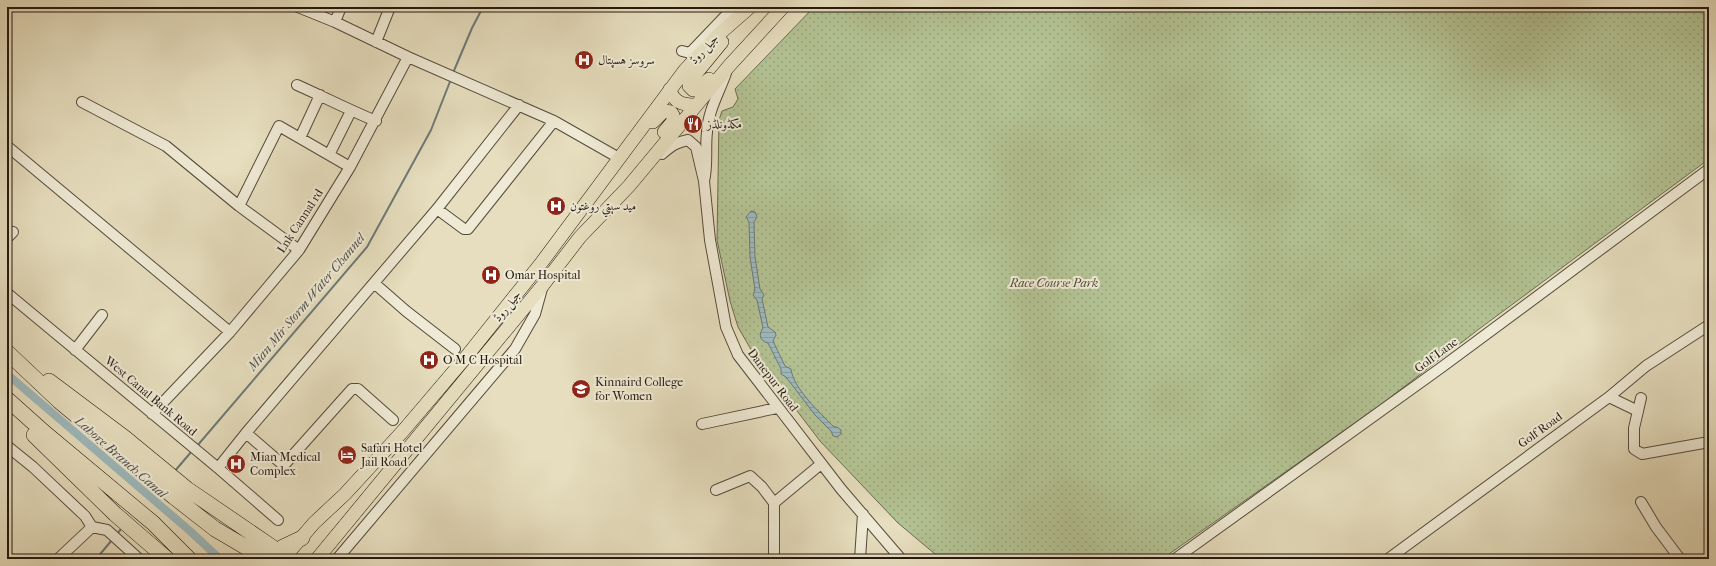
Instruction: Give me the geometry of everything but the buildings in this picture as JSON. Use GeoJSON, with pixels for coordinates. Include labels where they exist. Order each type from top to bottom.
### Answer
{"type":"FeatureCollection","features":[{"type":"Feature","properties":{"kind":"highway"},"geometry":{"type":"LineString","coordinates":[[10,354],[85,406],[187,489],[272,547]]}},
{"type":"Feature","properties":{"kind":"highway"},"geometry":{"type":"LineString","coordinates":[[10,354],[59,401],[215,529],[249,549],[266,555],[275,553],[283,547],[302,538]]}},
{"type":"Feature","properties":{"kind":"highway"},"geometry":{"type":"LineString","coordinates":[[7,399],[45,433],[153,523],[189,559]]}},
{"type":"Feature","properties":{"kind":"highway"},"geometry":{"type":"LineString","coordinates":[[7,408],[115,514],[167,559]]}},
{"type":"Feature","properties":{"kind":"main road"},"geometry":{"type":"LineString","coordinates":[[750,7],[690,81],[689,86],[691,89],[695,91],[700,88],[763,29]]}},
{"type":"Feature","properties":{"kind":"main road","name":"جیل روڈ"},"geometry":{"type":"LineString","coordinates":[[283,559],[314,523],[345,494],[403,431],[512,301],[685,70],[718,35],[750,7]]}},
{"type":"Feature","properties":{"kind":"main road","name":"جیل روڈ"},"geometry":{"type":"LineString","coordinates":[[317,559],[543,286],[580,237],[629,186],[729,66],[784,8]]}},
{"type":"Feature","properties":{"kind":"main road"},"geometry":{"type":"LineString","coordinates":[[670,89],[671,94],[680,103],[696,105]]}},
{"type":"Feature","properties":{"kind":"main road"},"geometry":{"type":"LineString","coordinates":[[580,237],[617,188],[673,121],[673,115],[671,112],[664,111],[619,158]]}},
{"type":"Feature","properties":{"kind":"main road"},"geometry":{"type":"LineString","coordinates":[[293,559],[323,525],[345,494]]}},
{"type":"Feature","properties":{"kind":"main road"},"geometry":{"type":"LineString","coordinates":[[307,559],[328,539],[341,531]]}},
{"type":"Feature","properties":{"kind":"street"},"geometry":{"type":"LineString","coordinates":[[335,22],[341,7]]}},
{"type":"Feature","properties":{"kind":"street"},"geometry":{"type":"LineString","coordinates":[[376,42],[390,7]]}},
{"type":"Feature","properties":{"kind":"street"},"geometry":{"type":"LineString","coordinates":[[682,51],[690,53],[734,7]]}},
{"type":"Feature","properties":{"kind":"street"},"geometry":{"type":"LineString","coordinates":[[304,8],[408,57],[554,121],[619,158]]}},
{"type":"Feature","properties":{"kind":"street","name":"Lnk Cannal rd"},"geometry":{"type":"LineString","coordinates":[[152,414],[230,332],[299,250],[350,167],[376,121],[408,57]]}},
{"type":"Feature","properties":{"kind":"street","name":"Danepur Road"},"geometry":{"type":"LineString","coordinates":[[704,182],[706,172],[706,132],[710,113],[729,66]]}},
{"type":"Feature","properties":{"kind":"street"},"geometry":{"type":"LineString","coordinates":[[297,85],[351,111],[376,121]]}},
{"type":"Feature","properties":{"kind":"street"},"geometry":{"type":"LineString","coordinates":[[300,138],[320,95]]}},
{"type":"Feature","properties":{"kind":"street"},"geometry":{"type":"LineString","coordinates":[[82,102],[166,146],[240,206],[299,250]]}},
{"type":"Feature","properties":{"kind":"street"},"geometry":{"type":"LineString","coordinates":[[218,468],[246,433],[437,209],[519,105]]}},
{"type":"Feature","properties":{"kind":"street"},"geometry":{"type":"LineString","coordinates":[[330,153],[351,111]]}},
{"type":"Feature","properties":{"kind":"street"},"geometry":{"type":"LineString","coordinates":[[437,209],[464,229],[468,229],[554,121]]}},
{"type":"Feature","properties":{"kind":"street"},"geometry":{"type":"LineString","coordinates":[[240,206],[279,126],[330,153],[350,167]]}},
{"type":"Feature","properties":{"kind":"street","name":"Danepur Road"},"geometry":{"type":"LineString","coordinates":[[629,186],[671,145],[680,141],[688,140],[696,147],[704,182],[710,240],[726,327],[738,355],[821,464],[901,559]]}},
{"type":"Feature","properties":{"kind":"street"},"geometry":{"type":"LineString","coordinates":[[7,146],[230,332]]}},
{"type":"Feature","properties":{"kind":"street","name":"Golf Lane"},"geometry":{"type":"LineString","coordinates":[[1175,559],[1442,367],[1709,169]]}},
{"type":"Feature","properties":{"kind":"street"},"geometry":{"type":"LineString","coordinates":[[374,283],[406,311],[455,349]]}},
{"type":"Feature","properties":{"kind":"street"},"geometry":{"type":"LineString","coordinates":[[337,559],[515,349],[530,326],[543,286]]}},
{"type":"Feature","properties":{"kind":"street","name":"West Canal Bank Road"},"geometry":{"type":"LineString","coordinates":[[7,293],[218,468],[278,520]]}},
{"type":"Feature","properties":{"kind":"street"},"geometry":{"type":"LineString","coordinates":[[75,350],[102,315]]}},
{"type":"Feature","properties":{"kind":"street","name":"Golf Road"},"geometry":{"type":"LineString","coordinates":[[1388,559],[1608,397],[1646,366],[1709,325]]}},
{"type":"Feature","properties":{"kind":"street"},"geometry":{"type":"LineString","coordinates":[[246,433],[282,464],[285,464],[352,389],[355,388],[393,420]]}},
{"type":"Feature","properties":{"kind":"street"},"geometry":{"type":"LineString","coordinates":[[1608,397],[1638,411]]}},
{"type":"Feature","properties":{"kind":"street"},"geometry":{"type":"LineString","coordinates":[[1641,398],[1634,428],[1634,449],[1638,453],[1658,452],[1709,442]]}},
{"type":"Feature","properties":{"kind":"street"},"geometry":{"type":"LineString","coordinates":[[702,424],[777,408]]}},
{"type":"Feature","properties":{"kind":"street"},"geometry":{"type":"LineString","coordinates":[[7,446],[33,467],[85,516],[92,527]]}},
{"type":"Feature","properties":{"kind":"street"},"geometry":{"type":"LineString","coordinates":[[774,503],[821,464]]}},
{"type":"Feature","properties":{"kind":"street"},"geometry":{"type":"LineString","coordinates":[[716,490],[750,476],[762,487],[774,503],[774,559]]}},
{"type":"Feature","properties":{"kind":"street"},"geometry":{"type":"LineString","coordinates":[[1641,502],[1656,527],[1680,559]]}},
{"type":"Feature","properties":{"kind":"street"},"geometry":{"type":"LineString","coordinates":[[860,559],[863,514]]}},
{"type":"Feature","properties":{"kind":"street"},"geometry":{"type":"LineString","coordinates":[[92,527],[100,528],[110,534],[134,556]]}},
{"type":"Feature","properties":{"kind":"street"},"geometry":{"type":"LineString","coordinates":[[58,559],[92,527]]}},
{"type":"Feature","properties":{"kind":"green space","name":"Race Course Park"},"geometry":{"type":"Polygon","coordinates":[[[814,7],[1709,7],[1709,159],[1479,329],[1383,403],[1162,559],[941,559],[898,523],[820,441],[753,353],[738,327],[730,301],[717,240],[719,120],[722,111],[733,107],[738,99],[735,89],[814,7]]]}},
{"type":"Feature","properties":{"kind":"water"},"geometry":{"type":"Polygon","coordinates":[[[751,211],[755,212],[757,217],[754,222],[755,257],[760,289],[764,295],[762,299],[768,327],[775,332],[776,335],[773,341],[785,366],[791,369],[793,376],[802,392],[815,408],[834,427],[841,430],[841,434],[837,437],[833,436],[831,431],[815,415],[786,377],[781,374],[781,369],[768,343],[763,341],[760,335],[763,328],[757,300],[753,295],[755,290],[750,257],[749,222],[746,217],[751,211]]]}},
{"type":"Feature","properties":{"kind":"waterway","name":"Mian Mir Storm Water Channel"},"geometry":{"type":"LineString","coordinates":[[453,73],[472,28],[483,7]]}},
{"type":"Feature","properties":{"kind":"waterway","name":"Mian Mir Storm Water Channel"},"geometry":{"type":"LineString","coordinates":[[197,446],[367,247],[431,130],[451,79]]}},
{"type":"Feature","properties":{"kind":"waterway","name":"Lahore Branch Canal"},"geometry":{"type":"LineString","coordinates":[[7,374],[190,531],[220,559]]}},
{"type":"Feature","properties":{"kind":"waterway","name":"Mian Mir Storm Water Channel"},"geometry":{"type":"LineString","coordinates":[[174,472],[192,451]]}},
{"type":"Feature","properties":{"kind":"waterway"},"geometry":{"type":"LineString","coordinates":[[116,535],[122,528]]}},
{"type":"Feature","properties":{"kind":"waterway"},"geometry":{"type":"LineString","coordinates":[[96,559],[112,540]]}},
{"type":"Feature","properties":{"kind":"place","name":"سروسز ہسپتال"},"geometry":{"type":"Point","coordinates":[584,60]}},
{"type":"Feature","properties":{"kind":"place","name":"مکڈونلڈز"},"geometry":{"type":"Point","coordinates":[693,124]}},
{"type":"Feature","properties":{"kind":"place","name":"مید سېټي روغتون"},"geometry":{"type":"Point","coordinates":[556,206]}},
{"type":"Feature","properties":{"kind":"place","name":"Omar Hospital"},"geometry":{"type":"Point","coordinates":[491,275]}},
{"type":"Feature","properties":{"kind":"place","name":"O M C Hospital"},"geometry":{"type":"Point","coordinates":[429,360]}},
{"type":"Feature","properties":{"kind":"place","name":"Kinnaird College for Women"},"geometry":{"type":"Point","coordinates":[581,389]}},
{"type":"Feature","properties":{"kind":"place","name":"Safari Hotel Jail Road"},"geometry":{"type":"Point","coordinates":[347,455]}},
{"type":"Feature","properties":{"kind":"place","name":"Mian Medical Complex"},"geometry":{"type":"Point","coordinates":[236,464]}}]}
